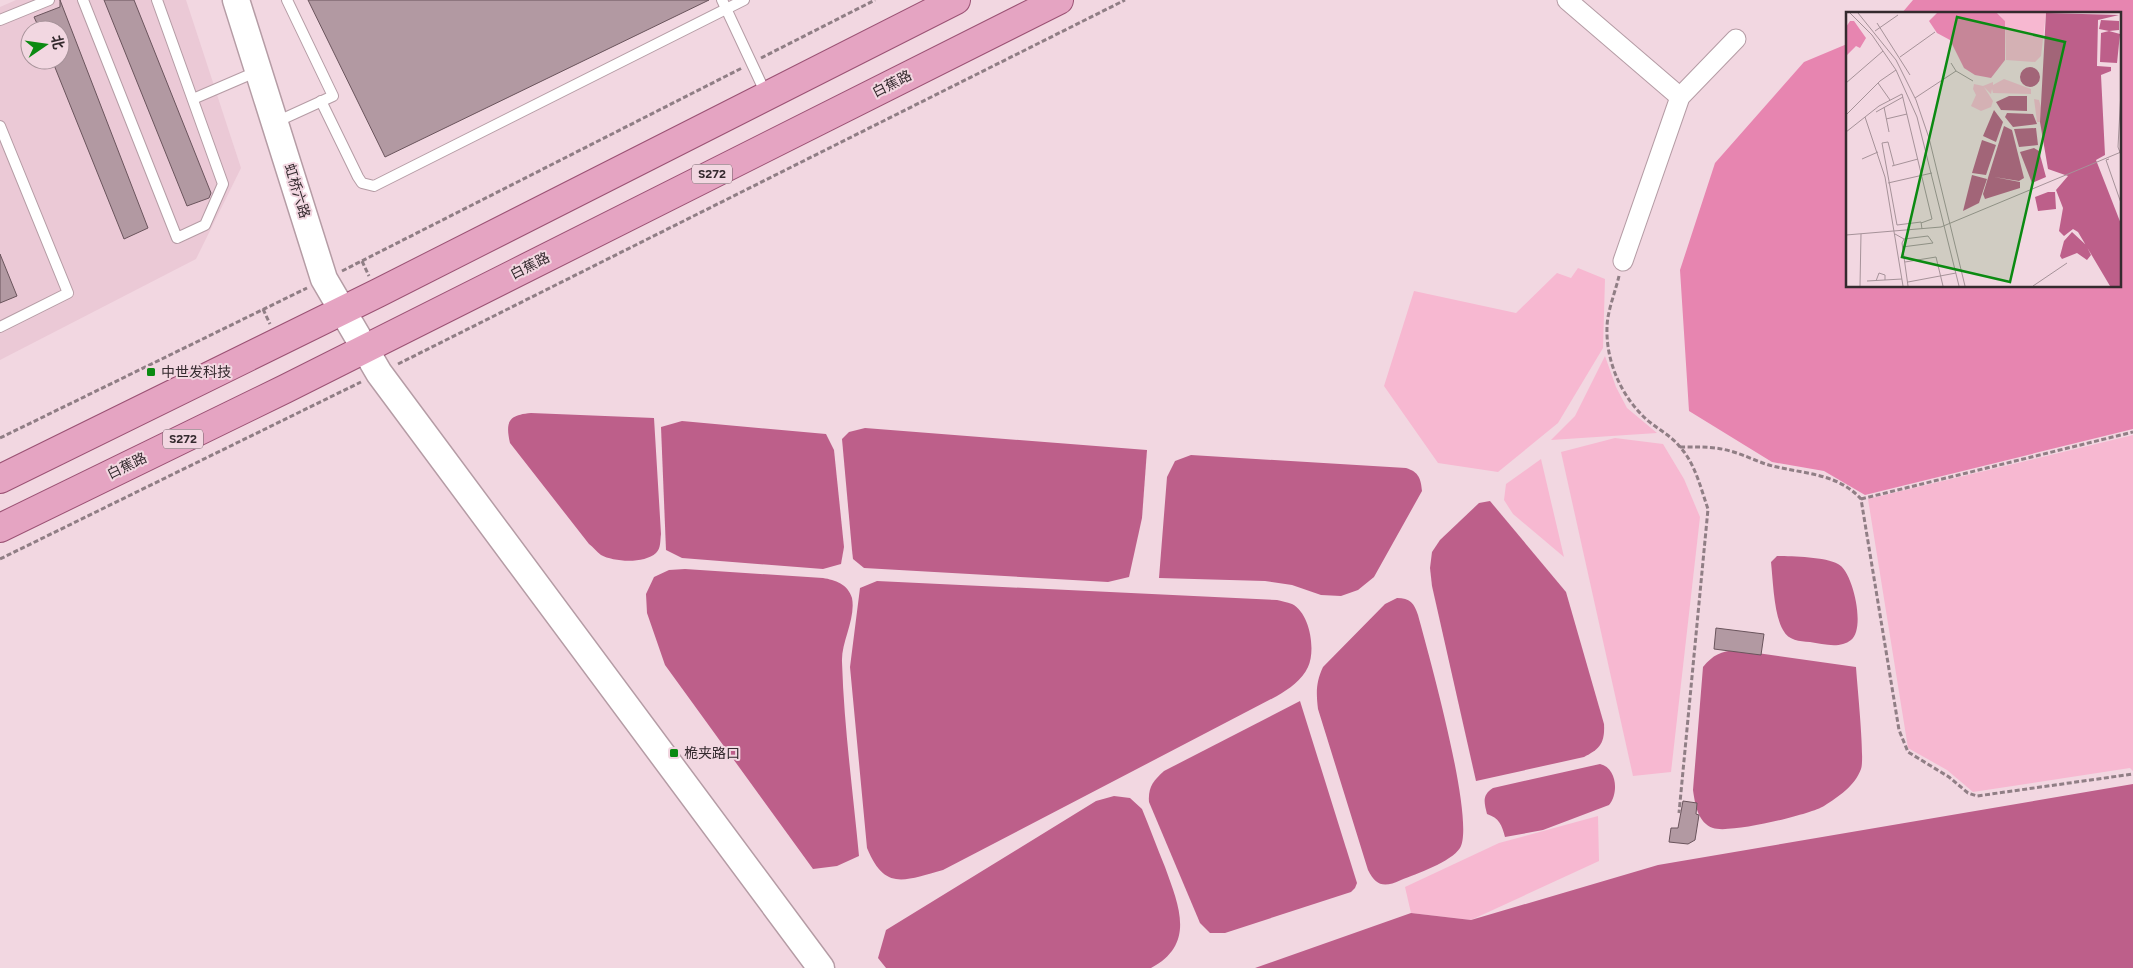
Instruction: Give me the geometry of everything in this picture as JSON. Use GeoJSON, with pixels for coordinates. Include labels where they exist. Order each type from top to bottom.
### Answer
{"type":"FeatureCollection","features":[{"type":"Feature","properties":{"kind":"main road"},"geometry":{"type":"LineString","coordinates":[[0,479],[342,311],[768,97],[956,0]]}},
{"type":"Feature","properties":{"kind":"main road","name":"白蕉路"},"geometry":{"type":"LineString","coordinates":[[0,528],[365,349],[1058,0]]}},
{"type":"Feature","properties":{"kind":"street","name":"虹桥六路"},"geometry":{"type":"LineString","coordinates":[[236,0],[324,279],[379,373],[821,968]]}},
{"type":"Feature","properties":{"kind":"street"},"geometry":{"type":"LineString","coordinates":[[1567,0],[1680,97]]}},
{"type":"Feature","properties":{"kind":"street"},"geometry":{"type":"LineString","coordinates":[[1623,261],[1680,97],[1736,39]]}},
{"type":"Feature","properties":{"kind":"lane"},"geometry":{"type":"LineString","coordinates":[[0,20],[49,0]]}},
{"type":"Feature","properties":{"kind":"lane"},"geometry":{"type":"LineString","coordinates":[[84,0],[177,238],[205,224],[224,184],[157,0]]}},
{"type":"Feature","properties":{"kind":"lane"},"geometry":{"type":"LineString","coordinates":[[276,122],[333,96],[287,0]]}},
{"type":"Feature","properties":{"kind":"lane"},"geometry":{"type":"LineString","coordinates":[[321,101],[358,177],[362,183],[374,186],[724,4],[744,0]]}},
{"type":"Feature","properties":{"kind":"lane"},"geometry":{"type":"LineString","coordinates":[[724,4],[768,97]]}},
{"type":"Feature","properties":{"kind":"lane"},"geometry":{"type":"LineString","coordinates":[[193,99],[259,70]]}},
{"type":"Feature","properties":{"kind":"lane"},"geometry":{"type":"LineString","coordinates":[[0,126],[68,293],[0,326]]}},
{"type":"Feature","properties":{"kind":"path"},"geometry":{"type":"LineString","coordinates":[[0,438],[324,279],[875,0]]}},
{"type":"Feature","properties":{"kind":"path"},"geometry":{"type":"LineString","coordinates":[[0,559],[379,373],[1125,0]]}},
{"type":"Feature","properties":{"kind":"path"},"geometry":{"type":"LineString","coordinates":[[1623,261],[1607,327],[1608,350],[1626,395],[1642,416],[1680,447],[1697,477],[1708,510],[1679,813]]}},
{"type":"Feature","properties":{"kind":"path"},"geometry":{"type":"LineString","coordinates":[[1861,499],[2133,432]]}},
{"type":"Feature","properties":{"kind":"path"},"geometry":{"type":"LineString","coordinates":[[1680,447],[1714,447],[1776,467],[1808,472],[1829,478],[1853,490],[1861,499],[1899,730],[1908,752],[1949,777],[1968,793],[1977,796],[2133,774]]}},
{"type":"Feature","properties":{"kind":"shaded area"},"geometry":{"type":"Polygon","coordinates":[[[16,0],[186,0],[241,168],[196,259],[0,360],[0,7],[16,0]]]}},
{"type":"Feature","properties":{"kind":"shaded area"},"geometry":{"type":"Polygon","coordinates":[[[1913,0],[2133,0],[2133,429],[1865,495],[1824,471],[1772,462],[1689,411],[1680,270],[1715,163],[1804,62],[1846,44],[1846,288],[2120,288],[2120,12],[1903,12],[1913,0]]]}},
{"type":"Feature","properties":{"kind":"shaded area"},"geometry":{"type":"Polygon","coordinates":[[[1578,268],[1605,279],[1603,348],[1558,423],[1498,472],[1438,463],[1384,386],[1414,291],[1516,313],[1557,273],[1571,278],[1578,268]]]}},
{"type":"Feature","properties":{"kind":"shaded area"},"geometry":{"type":"Polygon","coordinates":[[[1605,356],[1616,387],[1627,408],[1657,433],[1551,440],[1575,416],[1605,356]]]}},
{"type":"Feature","properties":{"kind":"shaded area"},"geometry":{"type":"Polygon","coordinates":[[[531,413],[654,418],[661,534],[660,547],[656,553],[651,557],[637,560],[613,559],[601,555],[589,544],[510,443],[508,429],[510,421],[518,415],[531,413]]]}},
{"type":"Feature","properties":{"kind":"shaded area"},"geometry":{"type":"Polygon","coordinates":[[[682,421],[826,434],[834,450],[844,547],[841,564],[823,569],[682,558],[666,550],[661,427],[682,421]]]}},
{"type":"Feature","properties":{"kind":"shaded area"},"geometry":{"type":"Polygon","coordinates":[[[865,428],[1147,450],[1142,518],[1129,577],[1108,582],[864,568],[853,559],[842,439],[849,432],[865,428]]]}},
{"type":"Feature","properties":{"kind":"shaded area"},"geometry":{"type":"Polygon","coordinates":[[[2133,435],[2133,771],[2130,768],[1973,792],[1947,770],[1908,748],[1868,499],[2133,435]]]}},
{"type":"Feature","properties":{"kind":"shaded area"},"geometry":{"type":"Polygon","coordinates":[[[1615,438],[1663,444],[1684,479],[1700,517],[1671,772],[1633,776],[1561,452],[1615,438]]]}},
{"type":"Feature","properties":{"kind":"shaded area"},"geometry":{"type":"Polygon","coordinates":[[[1191,455],[1406,468],[1414,472],[1418,477],[1422,491],[1374,577],[1358,590],[1341,596],[1321,595],[1292,585],[1265,581],[1159,578],[1167,477],[1175,461],[1191,455]]]}},
{"type":"Feature","properties":{"kind":"shaded area"},"geometry":{"type":"Polygon","coordinates":[[[1541,459],[1564,557],[1513,514],[1504,500],[1506,484],[1541,459]]]}},
{"type":"Feature","properties":{"kind":"shaded area"},"geometry":{"type":"Polygon","coordinates":[[[1490,501],[1566,592],[1604,724],[1604,736],[1598,748],[1584,757],[1476,781],[1432,586],[1430,568],[1432,552],[1440,540],[1479,503],[1490,501]]]}},
{"type":"Feature","properties":{"kind":"shaded area"},"geometry":{"type":"Polygon","coordinates":[[[1777,556],[1808,557],[1825,560],[1838,564],[1843,569],[1853,588],[1856,600],[1857,624],[1855,634],[1851,640],[1837,645],[1826,645],[1795,640],[1785,634],[1780,624],[1773,588],[1771,562],[1777,556]]]}},
{"type":"Feature","properties":{"kind":"shaded area"},"geometry":{"type":"Polygon","coordinates":[[[685,569],[823,578],[841,584],[850,593],[853,606],[842,654],[842,662],[859,856],[837,866],[813,869],[665,665],[647,613],[646,594],[654,577],[669,570],[685,569]]]}},
{"type":"Feature","properties":{"kind":"shaded area"},"geometry":{"type":"Polygon","coordinates":[[[877,581],[1277,600],[1292,604],[1303,615],[1310,632],[1310,660],[1308,667],[1299,680],[1277,696],[943,870],[918,877],[898,879],[889,877],[881,871],[867,848],[850,667],[860,588],[877,581]]]}},
{"type":"Feature","properties":{"kind":"shaded area"},"geometry":{"type":"Polygon","coordinates":[[[1397,598],[1411,602],[1418,615],[1449,736],[1462,806],[1463,832],[1460,848],[1449,858],[1424,871],[1385,885],[1377,882],[1368,870],[1318,709],[1317,692],[1323,667],[1385,604],[1397,598]]]}},
{"type":"Feature","properties":{"kind":"shaded area"},"geometry":{"type":"Polygon","coordinates":[[[1736,650],[1856,667],[1862,763],[1855,781],[1840,795],[1816,810],[1769,823],[1722,829],[1713,828],[1704,822],[1696,807],[1693,790],[1703,667],[1718,654],[1736,650]]]}},
{"type":"Feature","properties":{"kind":"shaded area"},"geometry":{"type":"Polygon","coordinates":[[[1300,701],[1357,883],[1351,892],[1225,933],[1210,933],[1200,923],[1149,802],[1150,788],[1164,771],[1300,701]]]}},
{"type":"Feature","properties":{"kind":"shaded area"},"geometry":{"type":"Polygon","coordinates":[[[1600,764],[1610,770],[1615,781],[1614,794],[1609,805],[1543,830],[1505,837],[1499,822],[1487,814],[1485,796],[1493,788],[1600,764]]]}},
{"type":"Feature","properties":{"kind":"shaded area"},"geometry":{"type":"Polygon","coordinates":[[[2133,784],[2133,968],[1255,968],[1411,913],[1471,920],[1658,865],[2133,784]]]}},
{"type":"Feature","properties":{"kind":"shaded area"},"geometry":{"type":"Polygon","coordinates":[[[1114,796],[1130,798],[1142,809],[1165,867],[1179,910],[1179,936],[1174,948],[1165,958],[1151,968],[886,968],[878,958],[886,930],[1096,801],[1114,796]]]}},
{"type":"Feature","properties":{"kind":"shaded area"},"geometry":{"type":"Polygon","coordinates":[[[1598,816],[1599,861],[1471,920],[1411,913],[1405,887],[1499,843],[1598,816]]]}},
{"type":"Feature","properties":{"kind":"building"},"geometry":{"type":"Polygon","coordinates":[[[60,0],[68,20],[35,20],[34,17],[60,7],[60,0]]]}},
{"type":"Feature","properties":{"kind":"building"},"geometry":{"type":"Polygon","coordinates":[[[104,0],[134,0],[211,193],[209,198],[187,206],[104,0]]]}},
{"type":"Feature","properties":{"kind":"building"},"geometry":{"type":"Polygon","coordinates":[[[308,0],[709,0],[385,157],[308,0]]]}},
{"type":"Feature","properties":{"kind":"building"},"geometry":{"type":"Polygon","coordinates":[[[70,26],[148,228],[124,239],[56,70],[70,70],[70,26]]]}},
{"type":"Feature","properties":{"kind":"building"},"geometry":{"type":"Polygon","coordinates":[[[0,254],[17,296],[0,303],[0,254]]]}},
{"type":"Feature","properties":{"kind":"building"},"geometry":{"type":"Polygon","coordinates":[[[1716,628],[1764,634],[1761,655],[1714,649],[1716,628]]]}},
{"type":"Feature","properties":{"kind":"building"},"geometry":{"type":"Polygon","coordinates":[[[1683,801],[1697,803],[1696,814],[1699,815],[1695,840],[1688,844],[1669,842],[1671,828],[1678,828],[1683,801]]]}},
{"type":"Feature","properties":{"kind":"place","name":"中世发科技"},"geometry":{"type":"Point","coordinates":[151,372]}},
{"type":"Feature","properties":{"kind":"place","name":"桅夹路口"},"geometry":{"type":"Point","coordinates":[674,753]}}]}
